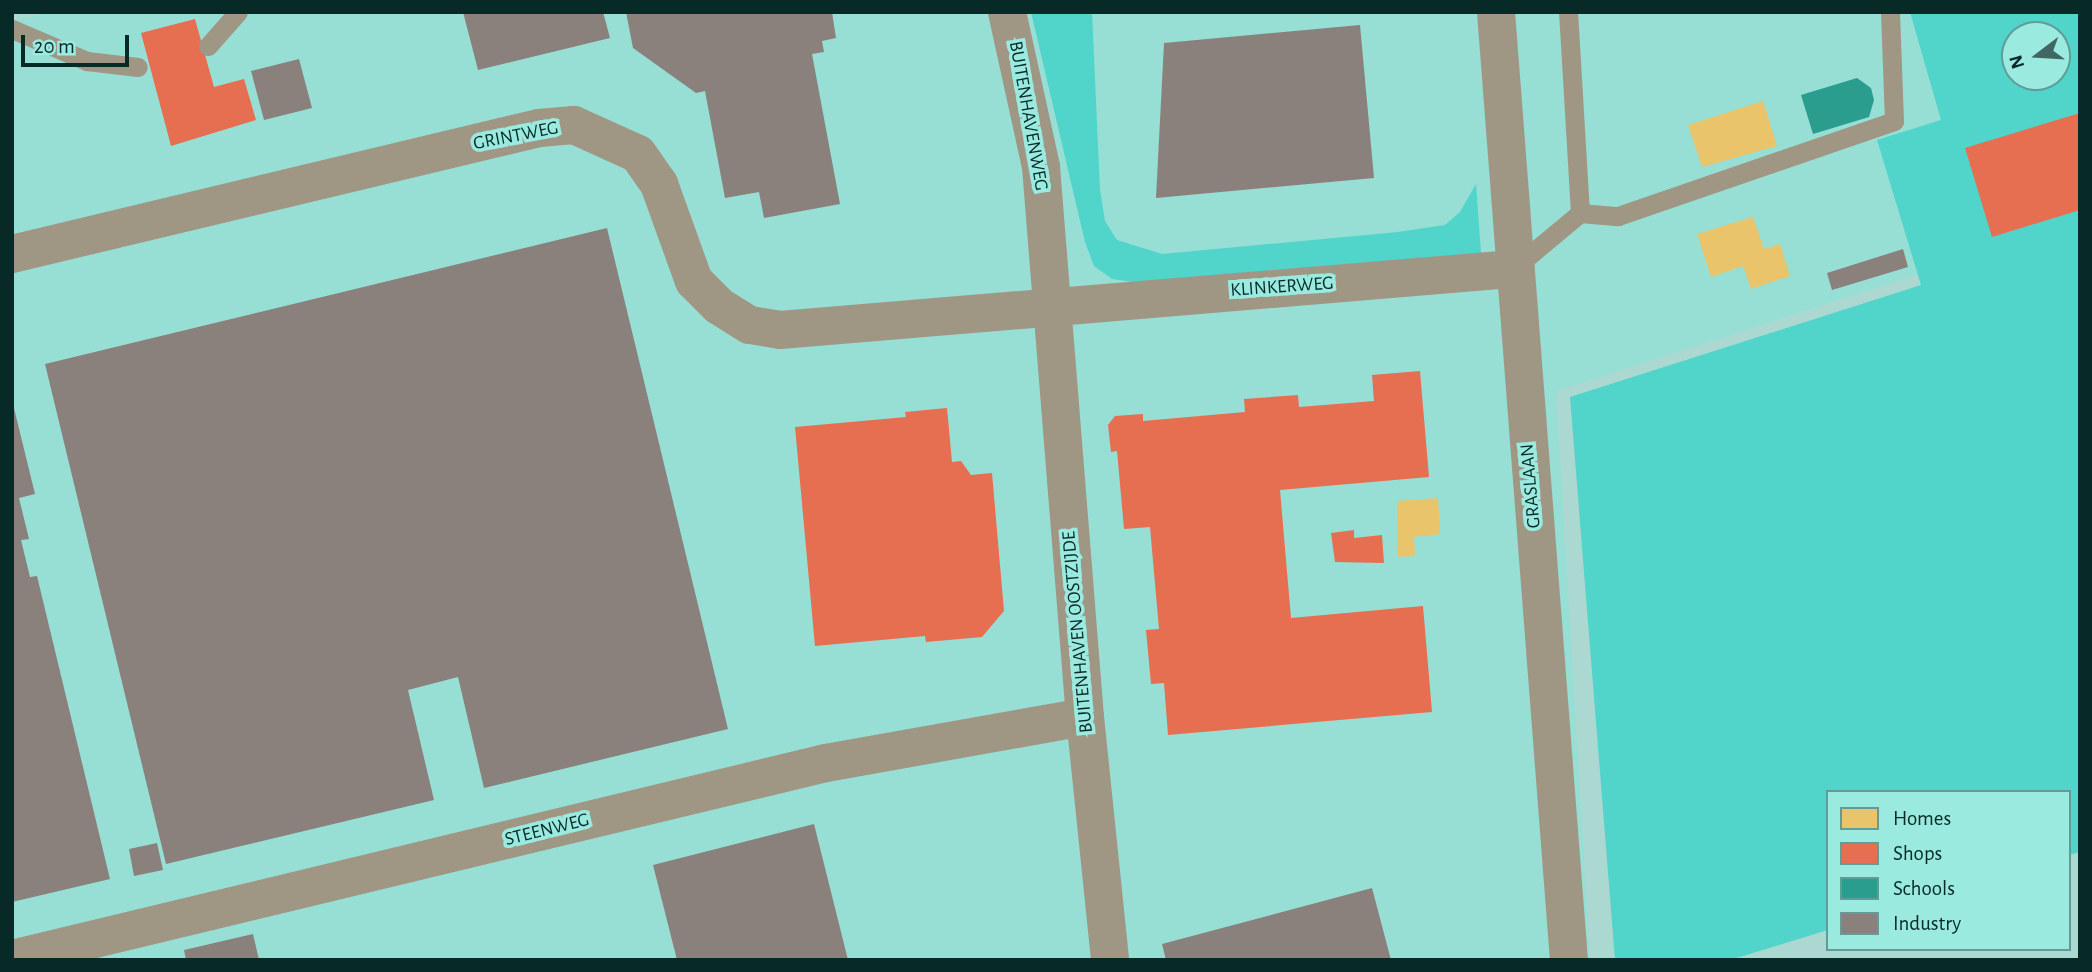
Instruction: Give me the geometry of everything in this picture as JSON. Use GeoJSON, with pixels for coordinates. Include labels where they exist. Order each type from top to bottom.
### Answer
{"type":"FeatureCollection","features":[{"type":"Feature","properties":{"kind":"street","name":"BUITENHAVENWEG"},"geometry":{"type":"LineString","coordinates":[[1007,12],[1041,167],[1051,305]]}},
{"type":"Feature","properties":{"kind":"street","name":"GRASLAAN"},"geometry":{"type":"LineString","coordinates":[[1496,12],[1513,269],[1569,960]]}},
{"type":"Feature","properties":{"kind":"street","name":"GRINTWEG"},"geometry":{"type":"LineString","coordinates":[[12,254],[538,128],[574,125],[638,154],[659,184],[694,281],[719,306],[750,325],[780,331],[1051,305]]}},
{"type":"Feature","properties":{"kind":"street","name":"KLINKERWEG"},"geometry":{"type":"LineString","coordinates":[[1051,305],[1513,269]]}},
{"type":"Feature","properties":{"kind":"street","name":"BUITENHAVEN OOSTZIJDE"},"geometry":{"type":"LineString","coordinates":[[1051,305],[1085,716],[1110,960]]}},
{"type":"Feature","properties":{"kind":"street","name":"STEENWEG"},"geometry":{"type":"LineString","coordinates":[[12,959],[826,763],[1085,716]]}},
{"type":"Feature","properties":{"kind":"lane"},"geometry":{"type":"LineString","coordinates":[[208,46],[238,12]]}},
{"type":"Feature","properties":{"kind":"lane"},"geometry":{"type":"LineString","coordinates":[[1568,12],[1580,213]]}},
{"type":"Feature","properties":{"kind":"lane"},"geometry":{"type":"LineString","coordinates":[[1513,269],[1580,213],[1618,216],[1894,121],[1890,12]]}},
{"type":"Feature","properties":{"kind":"lane"},"geometry":{"type":"LineString","coordinates":[[12,29],[87,61],[138,67]]}},
{"type":"Feature","properties":{"kind":"shaded area"},"geometry":{"type":"Polygon","coordinates":[[[51,12],[2050,12],[2036,21],[2001,21],[2001,91],[2059,91],[2080,222],[1556,391],[1590,960],[12,960],[12,21],[51,12]]]}},
{"type":"Feature","properties":{"kind":"shaded area"},"geometry":{"type":"Polygon","coordinates":[[[1031,12],[1092,12],[1100,190],[1105,221],[1117,240],[1162,254],[1398,232],[1445,225],[1460,212],[1476,184],[1481,253],[1134,282],[1112,279],[1094,266],[1085,242],[1031,12]]]}},
{"type":"Feature","properties":{"kind":"shaded area"},"geometry":{"type":"Polygon","coordinates":[[[1910,12],[2080,12],[2080,852],[2071,854],[2071,790],[1826,790],[1826,931],[1730,960],[1615,960],[1570,397],[1921,285],[1877,140],[1941,120],[1910,12]]]}},
{"type":"Feature","properties":{"kind":"building: Homes"},"geometry":{"type":"Polygon","coordinates":[[[1763,101],[1777,146],[1702,167],[1688,125],[1763,101]]]}},
{"type":"Feature","properties":{"kind":"building: Homes"},"geometry":{"type":"Polygon","coordinates":[[[1753,217],[1764,249],[1780,244],[1790,276],[1751,289],[1743,266],[1711,277],[1697,234],[1753,217]]]}},
{"type":"Feature","properties":{"kind":"building: Homes"},"geometry":{"type":"Polygon","coordinates":[[[1438,498],[1440,534],[1414,537],[1415,556],[1398,557],[1397,501],[1438,498]]]}},
{"type":"Feature","properties":{"kind":"building: Shops"},"geometry":{"type":"Polygon","coordinates":[[[195,19],[214,87],[244,79],[256,120],[171,146],[141,33],[195,19]]]}},
{"type":"Feature","properties":{"kind":"building: Shops"},"geometry":{"type":"Polygon","coordinates":[[[2080,113],[2080,210],[1992,237],[1965,148],[2080,113]]]}},
{"type":"Feature","properties":{"kind":"building: Shops"},"geometry":{"type":"Polygon","coordinates":[[[1420,371],[1429,477],[1280,490],[1291,618],[1423,606],[1432,712],[1168,735],[1164,683],[1151,684],[1146,630],[1159,629],[1150,527],[1124,529],[1117,451],[1111,452],[1108,425],[1115,416],[1143,414],[1143,421],[1245,412],[1244,399],[1298,395],[1299,407],[1374,401],[1372,375],[1420,371]]]}},
{"type":"Feature","properties":{"kind":"building: Shops"},"geometry":{"type":"Polygon","coordinates":[[[947,408],[952,462],[961,461],[971,475],[992,473],[1004,611],[982,637],[926,642],[925,636],[815,646],[795,427],[906,417],[905,412],[947,408]]]}},
{"type":"Feature","properties":{"kind":"building: Shops"},"geometry":{"type":"Polygon","coordinates":[[[1354,530],[1354,538],[1382,535],[1384,563],[1335,562],[1331,533],[1354,530]]]}},
{"type":"Feature","properties":{"kind":"building: Schools"},"geometry":{"type":"Polygon","coordinates":[[[1857,78],[1871,88],[1874,100],[1869,117],[1813,134],[1801,95],[1857,78]]]}},
{"type":"Feature","properties":{"kind":"building: Industry"},"geometry":{"type":"Polygon","coordinates":[[[463,12],[603,12],[610,38],[478,70],[463,12]]]}},
{"type":"Feature","properties":{"kind":"building: Industry"},"geometry":{"type":"Polygon","coordinates":[[[626,12],[832,12],[836,38],[822,41],[824,52],[812,54],[840,204],[764,218],[759,192],[725,198],[705,91],[696,93],[633,48],[626,12]]]}},
{"type":"Feature","properties":{"kind":"building: Industry"},"geometry":{"type":"Polygon","coordinates":[[[1360,25],[1374,178],[1156,198],[1164,43],[1360,25]]]}},
{"type":"Feature","properties":{"kind":"building: Industry"},"geometry":{"type":"Polygon","coordinates":[[[299,59],[312,108],[264,120],[251,71],[299,59]]]}},
{"type":"Feature","properties":{"kind":"building: Industry"},"geometry":{"type":"Polygon","coordinates":[[[607,228],[728,729],[484,788],[458,677],[408,690],[434,800],[166,864],[45,364],[607,228]]]}},
{"type":"Feature","properties":{"kind":"building: Industry"},"geometry":{"type":"Polygon","coordinates":[[[1903,249],[1908,267],[1832,290],[1827,273],[1903,249]]]}},
{"type":"Feature","properties":{"kind":"building: Industry"},"geometry":{"type":"Polygon","coordinates":[[[13,404],[35,494],[19,498],[29,539],[21,540],[30,577],[37,576],[110,879],[12,902],[13,404]]]}},
{"type":"Feature","properties":{"kind":"building: Industry"},"geometry":{"type":"Polygon","coordinates":[[[814,824],[848,960],[677,960],[653,865],[814,824]]]}},
{"type":"Feature","properties":{"kind":"building: Industry"},"geometry":{"type":"Polygon","coordinates":[[[157,843],[163,870],[134,876],[129,849],[157,843]]]}},
{"type":"Feature","properties":{"kind":"building: Industry"},"geometry":{"type":"Polygon","coordinates":[[[1372,888],[1391,960],[1166,960],[1162,944],[1372,888]]]}},
{"type":"Feature","properties":{"kind":"building: Industry"},"geometry":{"type":"Polygon","coordinates":[[[253,934],[259,960],[186,960],[184,950],[253,934]]]}}]}
